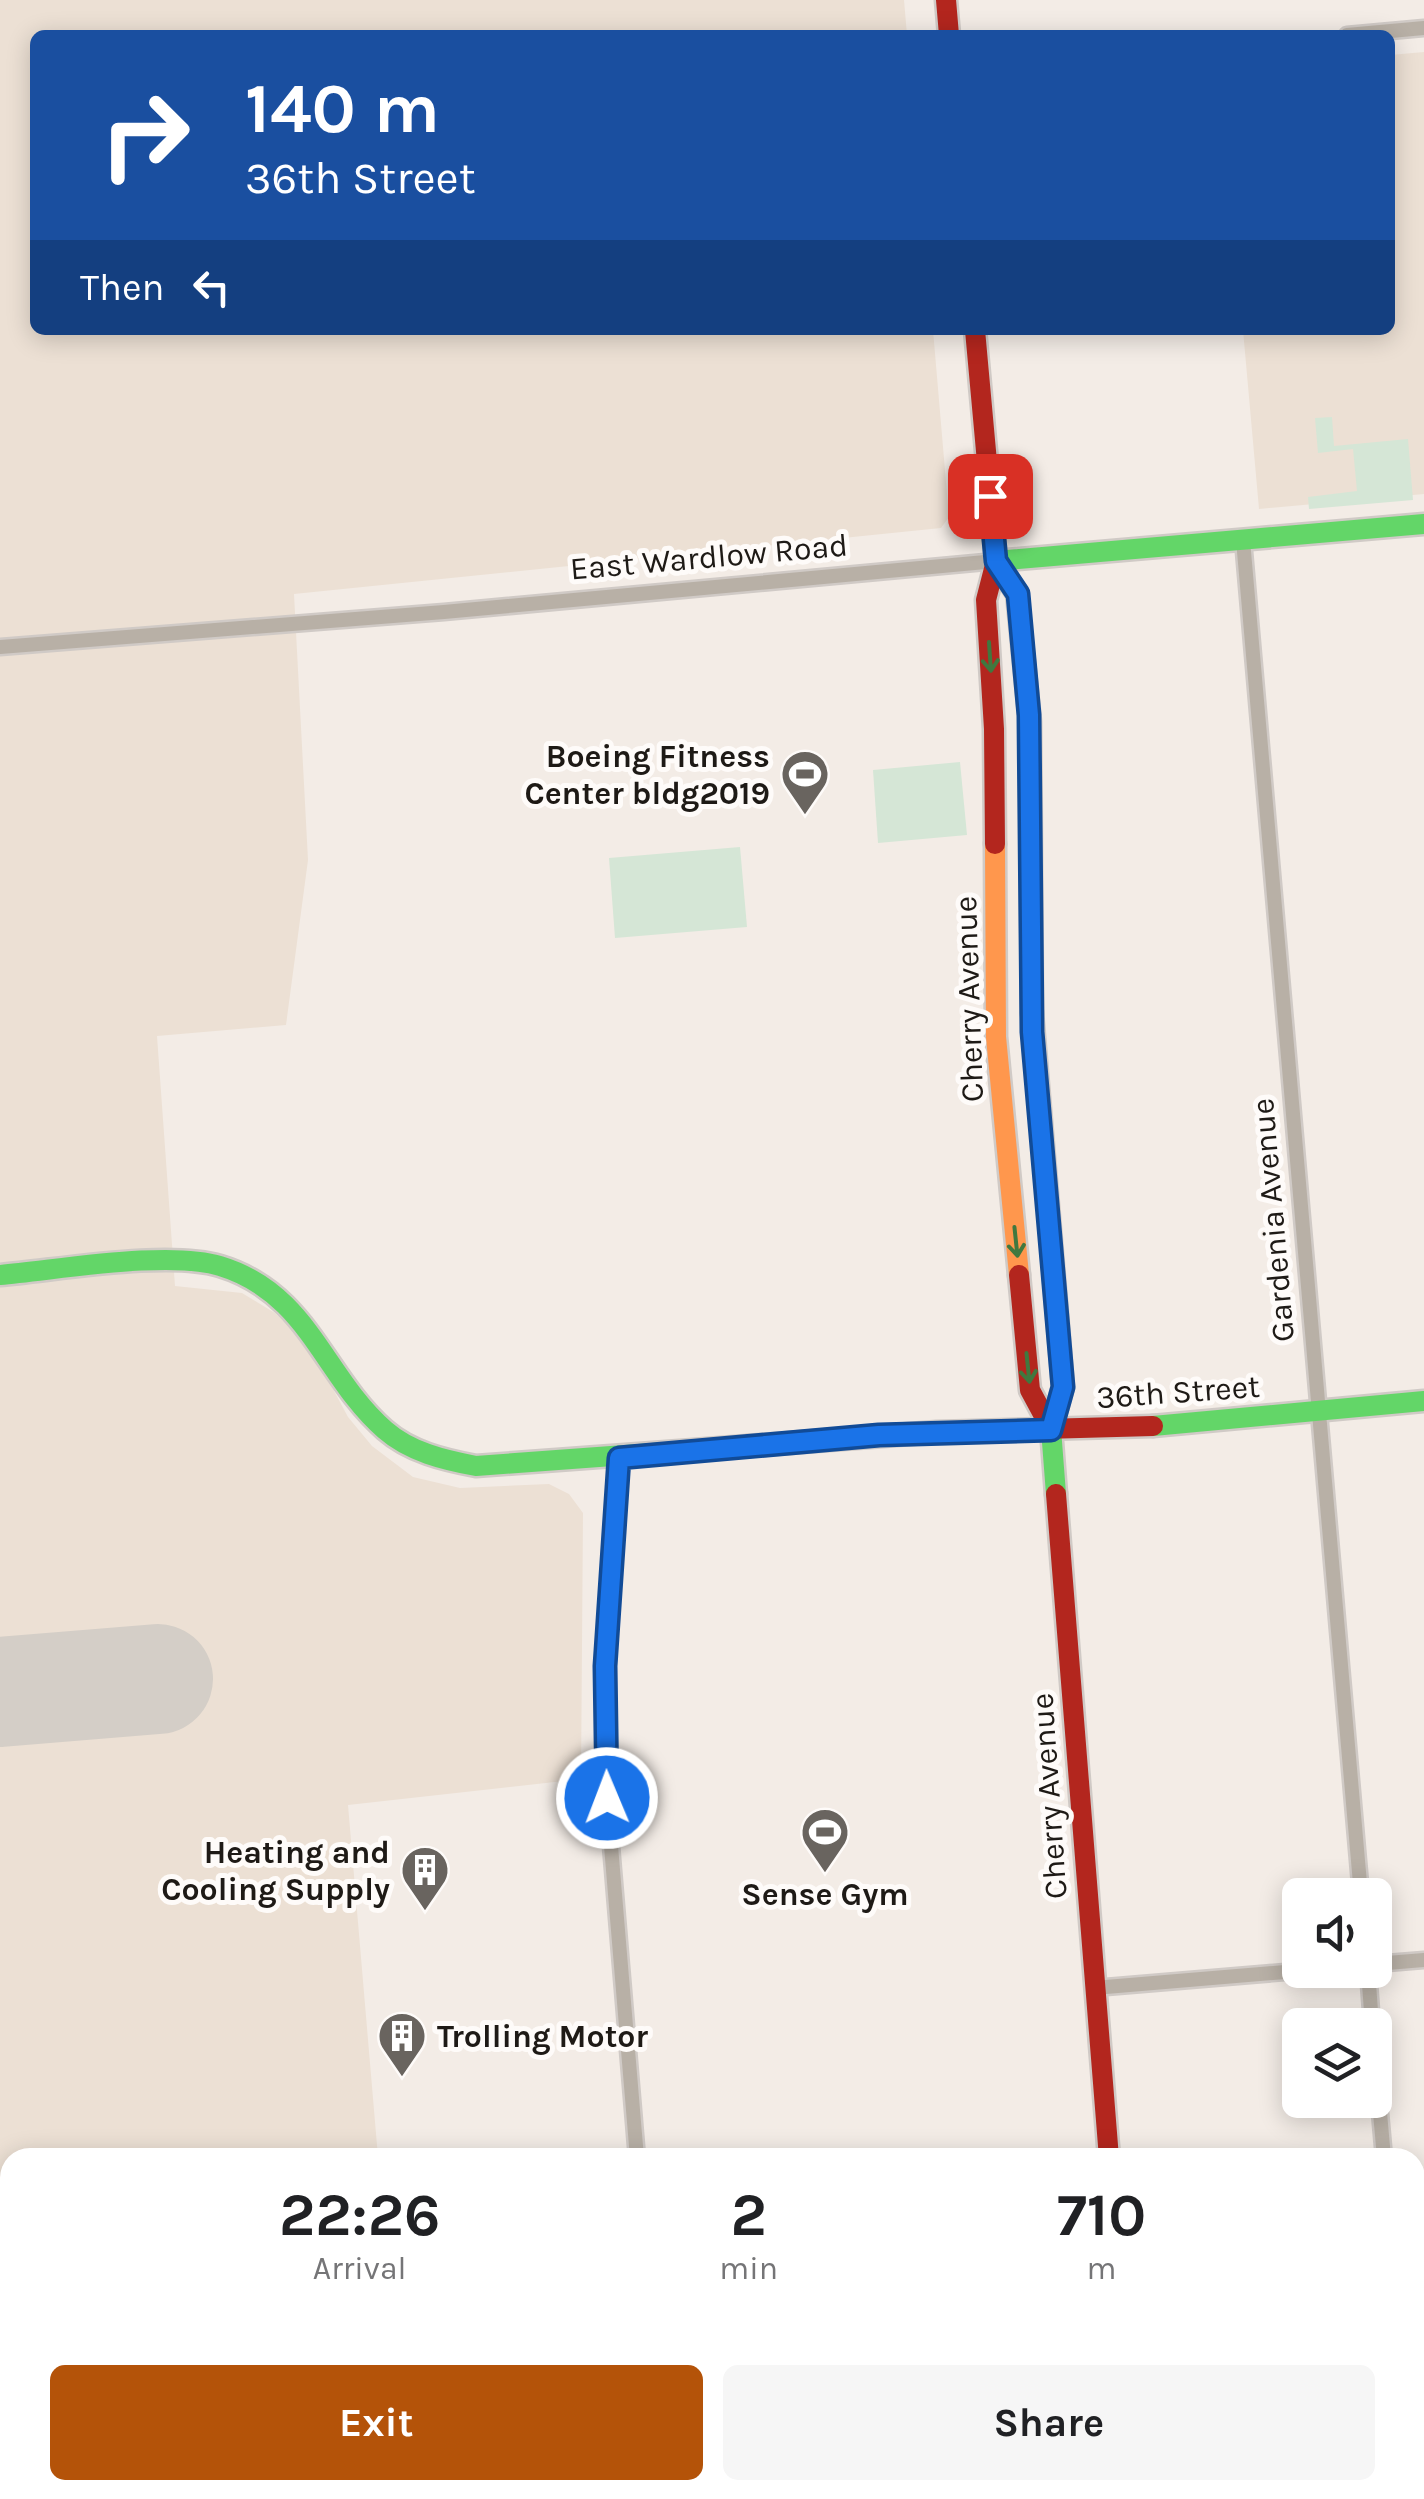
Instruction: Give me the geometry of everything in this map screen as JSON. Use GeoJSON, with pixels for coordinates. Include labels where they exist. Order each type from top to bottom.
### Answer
{"type":"FeatureCollection","features":[{"type":"Feature","properties":{"kind":"main road"},"geometry":{"type":"LineString","coordinates":[[946,0],[949,30]]}},
{"type":"Feature","properties":{"kind":"main road","name":"Cherry Avenue"},"geometry":{"type":"LineString","coordinates":[[975,335],[996,561],[986,600],[994,729],[996,1037],[1030,1390],[1051,1430]]}},
{"type":"Feature","properties":{"kind":"main road","name":"East Wardlow Road"},"geometry":{"type":"LineString","coordinates":[[996,561],[1424,524]]}},
{"type":"Feature","properties":{"kind":"main road","name":"Cherry Avenue"},"geometry":{"type":"LineString","coordinates":[[996,561],[1018,594],[1030,722],[1032,1032],[1063,1387],[1051,1430],[1109,2148]]}},
{"type":"Feature","properties":{"kind":"main road","name":"36th Street"},"geometry":{"type":"LineString","coordinates":[[0,1275],[180,1260],[221,1266],[260,1282],[307,1324],[374,1420],[421,1452],[476,1466],[898,1434],[1116,1429],[1424,1401]]}},
{"type":"Feature","properties":{"kind":"street"},"geometry":{"type":"LineString","coordinates":[[1395,31],[1424,28]]}},
{"type":"Feature","properties":{"kind":"street","name":"Gardenia Avenue"},"geometry":{"type":"LineString","coordinates":[[1243,540],[1359,1878]]}},
{"type":"Feature","properties":{"kind":"street","name":"East Wardlow Road"},"geometry":{"type":"LineString","coordinates":[[0,647],[444,612],[996,561]]}},
{"type":"Feature","properties":{"kind":"street"},"geometry":{"type":"LineString","coordinates":[[619,1458],[605,1666],[607,1798],[636,2148]]}},
{"type":"Feature","properties":{"kind":"street"},"geometry":{"type":"LineString","coordinates":[[1392,1963],[1424,1960]]}},
{"type":"Feature","properties":{"kind":"street"},"geometry":{"type":"LineString","coordinates":[[1094,1988],[1282,1972]]}},
{"type":"Feature","properties":{"kind":"street"},"geometry":{"type":"LineString","coordinates":[[1380,2118],[1383,2148]]}},
{"type":"Feature","properties":{"kind":"shaded area"},"geometry":{"type":"Polygon","coordinates":[[[0,0],[904,0],[907,30],[30,30],[30,335],[933,335],[949,517],[941,528],[294,594],[308,860],[286,1025],[157,1036],[175,1286],[242,1293],[275,1313],[310,1346],[348,1417],[372,1446],[413,1477],[460,1488],[549,1484],[569,1494],[583,1513],[581,1779],[348,1805],[377,2148],[0,2148],[0,0]]]}},
{"type":"Feature","properties":{"kind":"shaded area"},"geometry":{"type":"Polygon","coordinates":[[[1424,52],[1424,494],[1259,509],[1243,335],[1395,335],[1395,55],[1424,52]]]}},
{"type":"Feature","properties":{"kind":"green space"},"geometry":{"type":"Polygon","coordinates":[[[1332,417],[1334,446],[1408,439],[1413,500],[1309,509],[1308,497],[1357,491],[1353,449],[1318,453],[1315,418],[1332,417]]]}},
{"type":"Feature","properties":{"kind":"green space"},"geometry":{"type":"Polygon","coordinates":[[[960,762],[967,835],[878,843],[873,770],[960,762]]]}},
{"type":"Feature","properties":{"kind":"green space"},"geometry":{"type":"Polygon","coordinates":[[[740,847],[747,927],[615,938],[609,858],[740,847]]]}},
{"type":"Feature","properties":{"kind":"runway"},"geometry":{"type":"LineString","coordinates":[[0,1692],[158,1679]]}},
{"type":"Feature","properties":{"kind":"traffic: fast"},"geometry":{"type":"LineString","coordinates":[[996,561],[1424,524]]}},
{"type":"Feature","properties":{"kind":"traffic: fast"},"geometry":{"type":"LineString","coordinates":[[1032,1013],[1063,1387],[1051,1429],[1056,1494]]}},
{"type":"Feature","properties":{"kind":"traffic: fast"},"geometry":{"type":"LineString","coordinates":[[0,1275],[143,1260],[220,1266],[275,1295],[313,1338],[364,1409],[385,1430],[416,1449],[452,1461],[476,1466],[748,1446]]}},
{"type":"Feature","properties":{"kind":"traffic: fast"},"geometry":{"type":"LineString","coordinates":[[1153,1426],[1424,1401]]}},
{"type":"Feature","properties":{"kind":"traffic: slow"},"geometry":{"type":"LineString","coordinates":[[995,844],[996,1037],[1019,1275]]}},
{"type":"Feature","properties":{"kind":"traffic: jam"},"geometry":{"type":"LineString","coordinates":[[946,0],[949,30]]}},
{"type":"Feature","properties":{"kind":"traffic: jam"},"geometry":{"type":"LineString","coordinates":[[975,335],[996,561],[986,600],[994,729],[995,844]]}},
{"type":"Feature","properties":{"kind":"traffic: jam"},"geometry":{"type":"LineString","coordinates":[[996,561],[1017,594],[1030,722],[1032,1013]]}},
{"type":"Feature","properties":{"kind":"traffic: jam"},"geometry":{"type":"LineString","coordinates":[[1019,1275],[1030,1390],[1051,1429]]}},
{"type":"Feature","properties":{"kind":"traffic: jam"},"geometry":{"type":"LineString","coordinates":[[748,1446],[937,1432],[1153,1426]]}},
{"type":"Feature","properties":{"kind":"traffic: jam"},"geometry":{"type":"LineString","coordinates":[[1056,1494],[1108,2148]]}},
{"type":"Feature","properties":{"kind":"place","name":"Boeing Fitness Center bldg2019"},"geometry":{"type":"Point","coordinates":[805,816]}},
{"type":"Feature","properties":{"kind":"place","name":"Sense Gym"},"geometry":{"type":"Point","coordinates":[825,1874]}},
{"type":"Feature","properties":{"kind":"place","name":"Heating and Cooling Supply"},"geometry":{"type":"Point","coordinates":[425,1912]}},
{"type":"Feature","properties":{"kind":"place","name":"Trolling Motor"},"geometry":{"type":"Point","coordinates":[402,2078]}},
{"type":"Feature","properties":{"kind":"route"},"geometry":{"type":"LineString","coordinates":[[607,1798],[605,1666],[619,1458],[879,1435],[1051,1430],[1063,1387],[1032,1032],[1030,722],[1018,594],[996,561],[990,496]]}}]}
